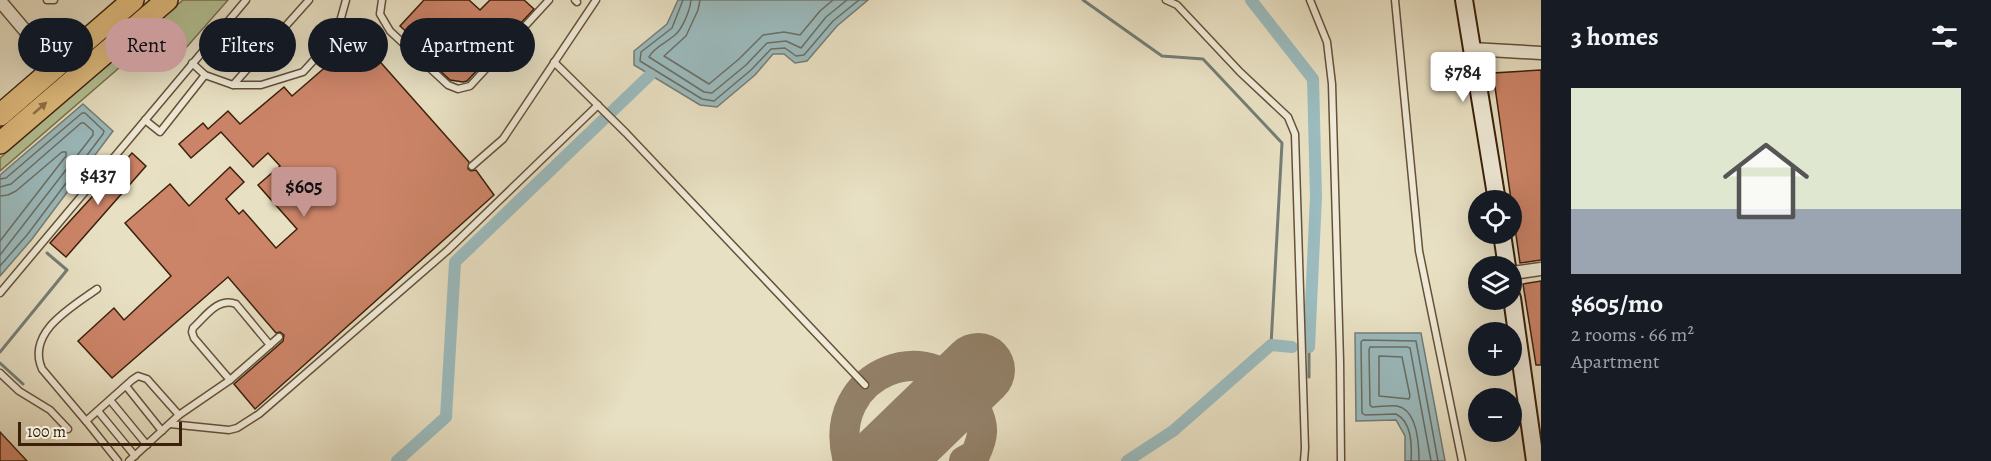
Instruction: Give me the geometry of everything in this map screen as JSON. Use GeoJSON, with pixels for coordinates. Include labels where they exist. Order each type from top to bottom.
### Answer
{"type":"FeatureCollection","features":[{"type":"Feature","properties":{"kind":"highway"},"geometry":{"type":"LineString","coordinates":[[93,41],[144,5]]}},
{"type":"Feature","properties":{"kind":"highway"},"geometry":{"type":"LineString","coordinates":[[0,143],[144,5]]}},
{"type":"Feature","properties":{"kind":"highway"},"geometry":{"type":"LineString","coordinates":[[0,116],[50,72]]}},
{"type":"Feature","properties":{"kind":"main road"},"geometry":{"type":"LineString","coordinates":[[1464,0],[1495,190]]}},
{"type":"Feature","properties":{"kind":"main road"},"geometry":{"type":"LineString","coordinates":[[1514,310],[1535,422],[1535,461]]}},
{"type":"Feature","properties":{"kind":"street"},"geometry":{"type":"LineString","coordinates":[[0,1],[18,22]]}},
{"type":"Feature","properties":{"kind":"street"},"geometry":{"type":"LineString","coordinates":[[1472,49],[1541,53]]}},
{"type":"Feature","properties":{"kind":"street"},"geometry":{"type":"LineString","coordinates":[[1522,272],[1541,269]]}},
{"type":"Feature","properties":{"kind":"lane"},"geometry":{"type":"LineString","coordinates":[[47,0],[54,0]]}},
{"type":"Feature","properties":{"kind":"lane"},"geometry":{"type":"LineString","coordinates":[[0,293],[246,0]]}},
{"type":"Feature","properties":{"kind":"lane"},"geometry":{"type":"LineString","coordinates":[[233,85],[309,0]]}},
{"type":"Feature","properties":{"kind":"lane"},"geometry":{"type":"LineString","coordinates":[[192,63],[205,75],[233,85],[261,85],[303,72],[336,36],[346,0]]}},
{"type":"Feature","properties":{"kind":"lane"},"geometry":{"type":"LineString","coordinates":[[382,0],[380,14],[390,31],[448,85],[458,90],[471,86],[549,0]]}},
{"type":"Feature","properties":{"kind":"lane"},"geometry":{"type":"LineString","coordinates":[[472,166],[502,139],[596,0]]}},
{"type":"Feature","properties":{"kind":"lane"},"geometry":{"type":"LineString","coordinates":[[1166,0],[1178,5],[1240,72],[1288,117],[1292,124],[1305,425],[1304,461]]}},
{"type":"Feature","properties":{"kind":"lane"},"geometry":{"type":"LineString","coordinates":[[1310,0],[1327,42],[1332,84],[1341,461]]}},
{"type":"Feature","properties":{"kind":"lane"},"geometry":{"type":"LineString","coordinates":[[1395,0],[1419,251],[1462,461]]}},
{"type":"Feature","properties":{"kind":"lane"},"geometry":{"type":"LineString","coordinates":[[554,62],[626,133],[865,385]]}},
{"type":"Feature","properties":{"kind":"lane"},"geometry":{"type":"LineString","coordinates":[[145,120],[160,132],[205,75]]}},
{"type":"Feature","properties":{"kind":"lane"},"geometry":{"type":"LineString","coordinates":[[170,424],[229,430],[237,428],[259,414],[448,250],[598,105]]}},
{"type":"Feature","properties":{"kind":"lane"},"geometry":{"type":"LineString","coordinates":[[97,289],[62,314],[41,338],[37,350],[38,359],[42,369],[118,461]]}},
{"type":"Feature","properties":{"kind":"lane"},"geometry":{"type":"LineString","coordinates":[[230,380],[194,338],[192,332],[193,328],[221,302],[228,301],[236,304],[270,345]]}},
{"type":"Feature","properties":{"kind":"lane"},"geometry":{"type":"LineString","coordinates":[[129,461],[179,415],[230,380],[279,337]]}},
{"type":"Feature","properties":{"kind":"lane"},"geometry":{"type":"LineString","coordinates":[[0,373],[19,391],[50,410],[68,429]]}},
{"type":"Feature","properties":{"kind":"lane"},"geometry":{"type":"LineString","coordinates":[[86,421],[138,376],[147,378],[179,415]]}},
{"type":"Feature","properties":{"kind":"lane"},"geometry":{"type":"LineString","coordinates":[[126,386],[162,431]]}},
{"type":"Feature","properties":{"kind":"lane"},"geometry":{"type":"LineString","coordinates":[[110,400],[147,445]]}},
{"type":"Feature","properties":{"kind":"lane"},"geometry":{"type":"LineString","coordinates":[[98,411],[135,456]]}},
{"type":"Feature","properties":{"kind":"green space"},"geometry":{"type":"Polygon","coordinates":[[[183,0],[228,0],[212,18],[199,18],[199,33],[187,47],[187,18],[162,18],[183,0]]]}},
{"type":"Feature","properties":{"kind":"green space"},"geometry":{"type":"Polygon","coordinates":[[[105,67],[105,72],[114,72],[0,171],[0,158],[105,67]]]}},
{"type":"Feature","properties":{"kind":"water"},"geometry":{"type":"Polygon","coordinates":[[[678,0],[868,0],[837,26],[807,61],[795,63],[784,54],[773,54],[755,75],[717,107],[700,105],[634,65],[634,51],[667,24],[678,0]]]}},
{"type":"Feature","properties":{"kind":"water"},"geometry":{"type":"Polygon","coordinates":[[[83,104],[113,131],[32,239],[0,276],[0,175],[83,104]]]}},
{"type":"Feature","properties":{"kind":"water"},"geometry":{"type":"Polygon","coordinates":[[[1355,333],[1421,333],[1445,461],[1405,461],[1405,436],[1396,420],[1356,421],[1355,333]]]}},
{"type":"Feature","properties":{"kind":"building"},"geometry":{"type":"Polygon","coordinates":[[[424,0],[469,0],[480,10],[490,0],[524,0],[534,9],[526,18],[407,18],[424,0]]]}},
{"type":"Feature","properties":{"kind":"building"},"geometry":{"type":"Polygon","coordinates":[[[1541,70],[1541,260],[1522,263],[1522,256],[1519,256],[1517,244],[1522,244],[1522,190],[1510,190],[1493,73],[1541,70]]]}},
{"type":"Feature","properties":{"kind":"building"},"geometry":{"type":"Polygon","coordinates":[[[388,71],[469,162],[468,169],[476,170],[494,195],[255,409],[234,384],[283,341],[284,335],[280,332],[276,333],[228,277],[112,378],[78,341],[114,308],[124,320],[171,276],[125,223],[170,184],[189,206],[230,167],[244,182],[226,199],[239,214],[243,210],[276,248],[297,229],[258,185],[280,166],[268,153],[253,167],[221,132],[191,158],[179,144],[203,123],[208,129],[228,111],[240,124],[284,87],[292,96],[320,72],[388,71]]]}},
{"type":"Feature","properties":{"kind":"building"},"geometry":{"type":"Polygon","coordinates":[[[442,72],[475,72],[467,81],[450,80],[442,72]]]}},
{"type":"Feature","properties":{"kind":"building"},"geometry":{"type":"Polygon","coordinates":[[[132,153],[146,166],[66,257],[50,243],[132,153]]]}},
{"type":"Feature","properties":{"kind":"building"},"geometry":{"type":"Polygon","coordinates":[[[1541,281],[1541,365],[1536,365],[1523,284],[1541,281]]]}},
{"type":"Feature","properties":{"kind":"building"},"geometry":{"type":"Polygon","coordinates":[[[0,432],[27,461],[0,461],[0,432]]]}},
{"type":"Feature","properties":{"kind":"waterway"},"geometry":{"type":"LineString","coordinates":[[1083,0],[1162,56],[1203,59],[1282,143],[1271,345]]}},
{"type":"Feature","properties":{"kind":"waterway"},"geometry":{"type":"LineString","coordinates":[[1251,0],[1313,79],[1316,197],[1309,347]]}},
{"type":"Feature","properties":{"kind":"waterway"},"geometry":{"type":"LineString","coordinates":[[397,461],[446,417],[455,262],[650,75]]}},
{"type":"Feature","properties":{"kind":"waterway"},"geometry":{"type":"LineString","coordinates":[[0,352],[67,270],[47,253]]}},
{"type":"Feature","properties":{"kind":"waterway"},"geometry":{"type":"LineString","coordinates":[[1127,461],[1173,431],[1271,345],[1292,347]]}},
{"type":"Feature","properties":{"kind":"waterway"},"geometry":{"type":"LineString","coordinates":[[1309,347],[1309,377]]}},
{"type":"Feature","properties":{"kind":"waterway"},"geometry":{"type":"LineString","coordinates":[[0,363],[23,384]]}},
{"type":"Feature","properties":{"kind":"taxiway"},"geometry":{"type":"LineString","coordinates":[[848,461],[845,430],[852,404],[867,384],[888,371],[912,366],[936,370],[958,383],[975,407],[982,426],[982,436],[975,455],[964,461]]}},
{"type":"Feature","properties":{"kind":"runway"},"geometry":{"type":"LineString","coordinates":[[884,461],[978,370]]}}]}
